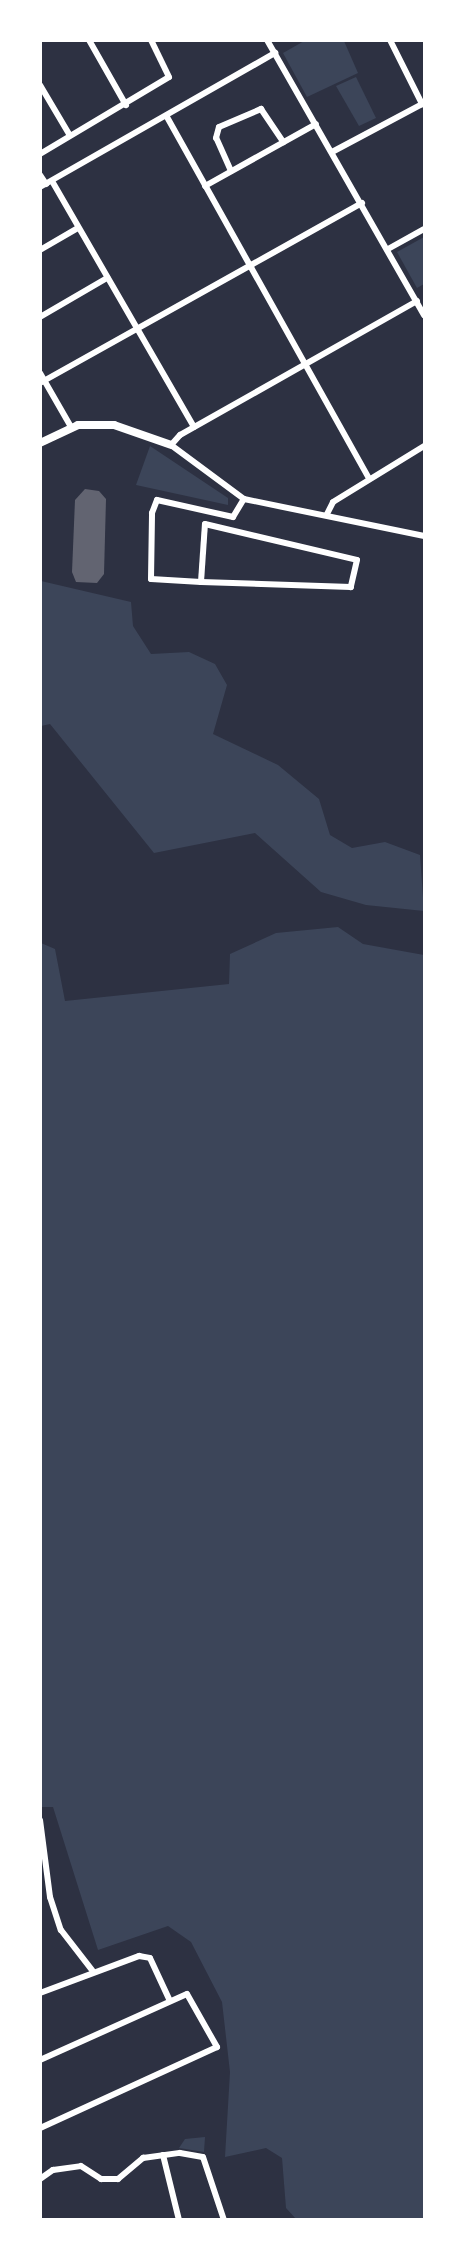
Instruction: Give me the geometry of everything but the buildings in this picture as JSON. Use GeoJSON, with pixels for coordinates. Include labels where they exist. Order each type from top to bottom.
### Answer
{"type":"FeatureCollection","features":[{"type":"Feature","properties":{"kind":"street"},"geometry":{"type":"LineString","coordinates":[[89,40],[126,105]]}},
{"type":"Feature","properties":{"kind":"street"},"geometry":{"type":"LineString","coordinates":[[40,154],[69,134],[126,105],[169,77],[152,40]]}},
{"type":"Feature","properties":{"kind":"street"},"geometry":{"type":"LineString","coordinates":[[267,40],[424,315]]}},
{"type":"Feature","properties":{"kind":"street"},"geometry":{"type":"LineString","coordinates":[[332,152],[423,104],[390,40]]}},
{"type":"Feature","properties":{"kind":"street"},"geometry":{"type":"LineString","coordinates":[[46,184],[167,117],[275,53]]}},
{"type":"Feature","properties":{"kind":"street"},"geometry":{"type":"LineString","coordinates":[[40,85],[69,134]]}},
{"type":"Feature","properties":{"kind":"street"},"geometry":{"type":"LineString","coordinates":[[231,171],[216,138],[219,127],[261,109],[283,142]]}},
{"type":"Feature","properties":{"kind":"street"},"geometry":{"type":"LineString","coordinates":[[167,117],[369,478]]}},
{"type":"Feature","properties":{"kind":"street"},"geometry":{"type":"LineString","coordinates":[[205,186],[315,124]]}},
{"type":"Feature","properties":{"kind":"street"},"geometry":{"type":"LineString","coordinates":[[40,175],[78,228],[194,427]]}},
{"type":"Feature","properties":{"kind":"street"},"geometry":{"type":"LineString","coordinates":[[43,382],[362,203]]}},
{"type":"Feature","properties":{"kind":"street"},"geometry":{"type":"LineString","coordinates":[[40,250],[78,228]]}},
{"type":"Feature","properties":{"kind":"street"},"geometry":{"type":"LineString","coordinates":[[388,249],[424,229]]}},
{"type":"Feature","properties":{"kind":"street"},"geometry":{"type":"LineString","coordinates":[[40,317],[107,279]]}},
{"type":"Feature","properties":{"kind":"street"},"geometry":{"type":"LineString","coordinates":[[171,445],[194,427],[417,301]]}},
{"type":"Feature","properties":{"kind":"street"},"geometry":{"type":"LineString","coordinates":[[40,373],[43,382],[71,427]]}},
{"type":"Feature","properties":{"kind":"street"},"geometry":{"type":"LineString","coordinates":[[40,443],[71,427],[114,425],[171,445],[243,499],[327,514],[424,536]]}},
{"type":"Feature","properties":{"kind":"street"},"geometry":{"type":"LineString","coordinates":[[327,514],[333,502],[369,478],[424,447]]}},
{"type":"Feature","properties":{"kind":"street"},"geometry":{"type":"LineString","coordinates":[[201,582],[205,525],[357,560],[351,588],[201,582],[151,579],[152,513],[157,500],[233,517],[243,499]]}},
{"type":"Feature","properties":{"kind":"street"},"geometry":{"type":"LineString","coordinates":[[40,1820],[57,1919],[92,1970]]}},
{"type":"Feature","properties":{"kind":"street"},"geometry":{"type":"LineString","coordinates":[[40,1993],[92,1970],[139,1956],[150,1958],[170,2001]]}},
{"type":"Feature","properties":{"kind":"street"},"geometry":{"type":"LineString","coordinates":[[40,2060],[187,1994],[217,2048],[40,2128]]}},
{"type":"Feature","properties":{"kind":"street"},"geometry":{"type":"LineString","coordinates":[[40,2179],[53,2170],[81,2166],[101,2179],[118,2179],[143,2158],[180,2153],[208,2162],[224,2220]]}},
{"type":"Feature","properties":{"kind":"street"},"geometry":{"type":"LineString","coordinates":[[163,2155],[178,2220]]}},
{"type":"Feature","properties":{"kind":"shaded area"},"geometry":{"type":"Polygon","coordinates":[[[306,40],[344,41],[358,73],[307,97],[283,53],[306,40]]]}},
{"type":"Feature","properties":{"kind":"shaded area"},"geometry":{"type":"Polygon","coordinates":[[[356,77],[376,118],[359,126],[336,86],[356,77]]]}},
{"type":"Feature","properties":{"kind":"shaded area"},"geometry":{"type":"Polygon","coordinates":[[[424,237],[424,284],[417,288],[397,252],[424,237]]]}},
{"type":"Feature","properties":{"kind":"shaded area"},"geometry":{"type":"Polygon","coordinates":[[[150,446],[228,498],[228,505],[136,485],[150,446]]]}},
{"type":"Feature","properties":{"kind":"shaded area"},"geometry":{"type":"Polygon","coordinates":[[[41,581],[131,602],[133,626],[151,654],[189,652],[215,664],[227,685],[213,734],[278,765],[319,799],[330,835],[352,848],[385,842],[420,855],[424,911],[366,905],[321,892],[255,833],[154,853],[50,724],[41,726],[41,581]]]}},
{"type":"Feature","properties":{"kind":"shaded area"},"geometry":{"type":"Polygon","coordinates":[[[338,927],[363,944],[424,955],[424,2219],[296,2219],[286,2208],[282,2158],[266,2148],[225,2157],[230,2072],[222,2002],[191,1942],[168,1926],[98,1950],[53,1807],[41,1807],[41,943],[55,949],[65,1001],[229,984],[230,954],[276,933],[338,927]]]}},
{"type":"Feature","properties":{"kind":"shaded area"},"geometry":{"type":"Polygon","coordinates":[[[205,2137],[204,2152],[179,2148],[185,2139],[205,2137]]]}}]}
